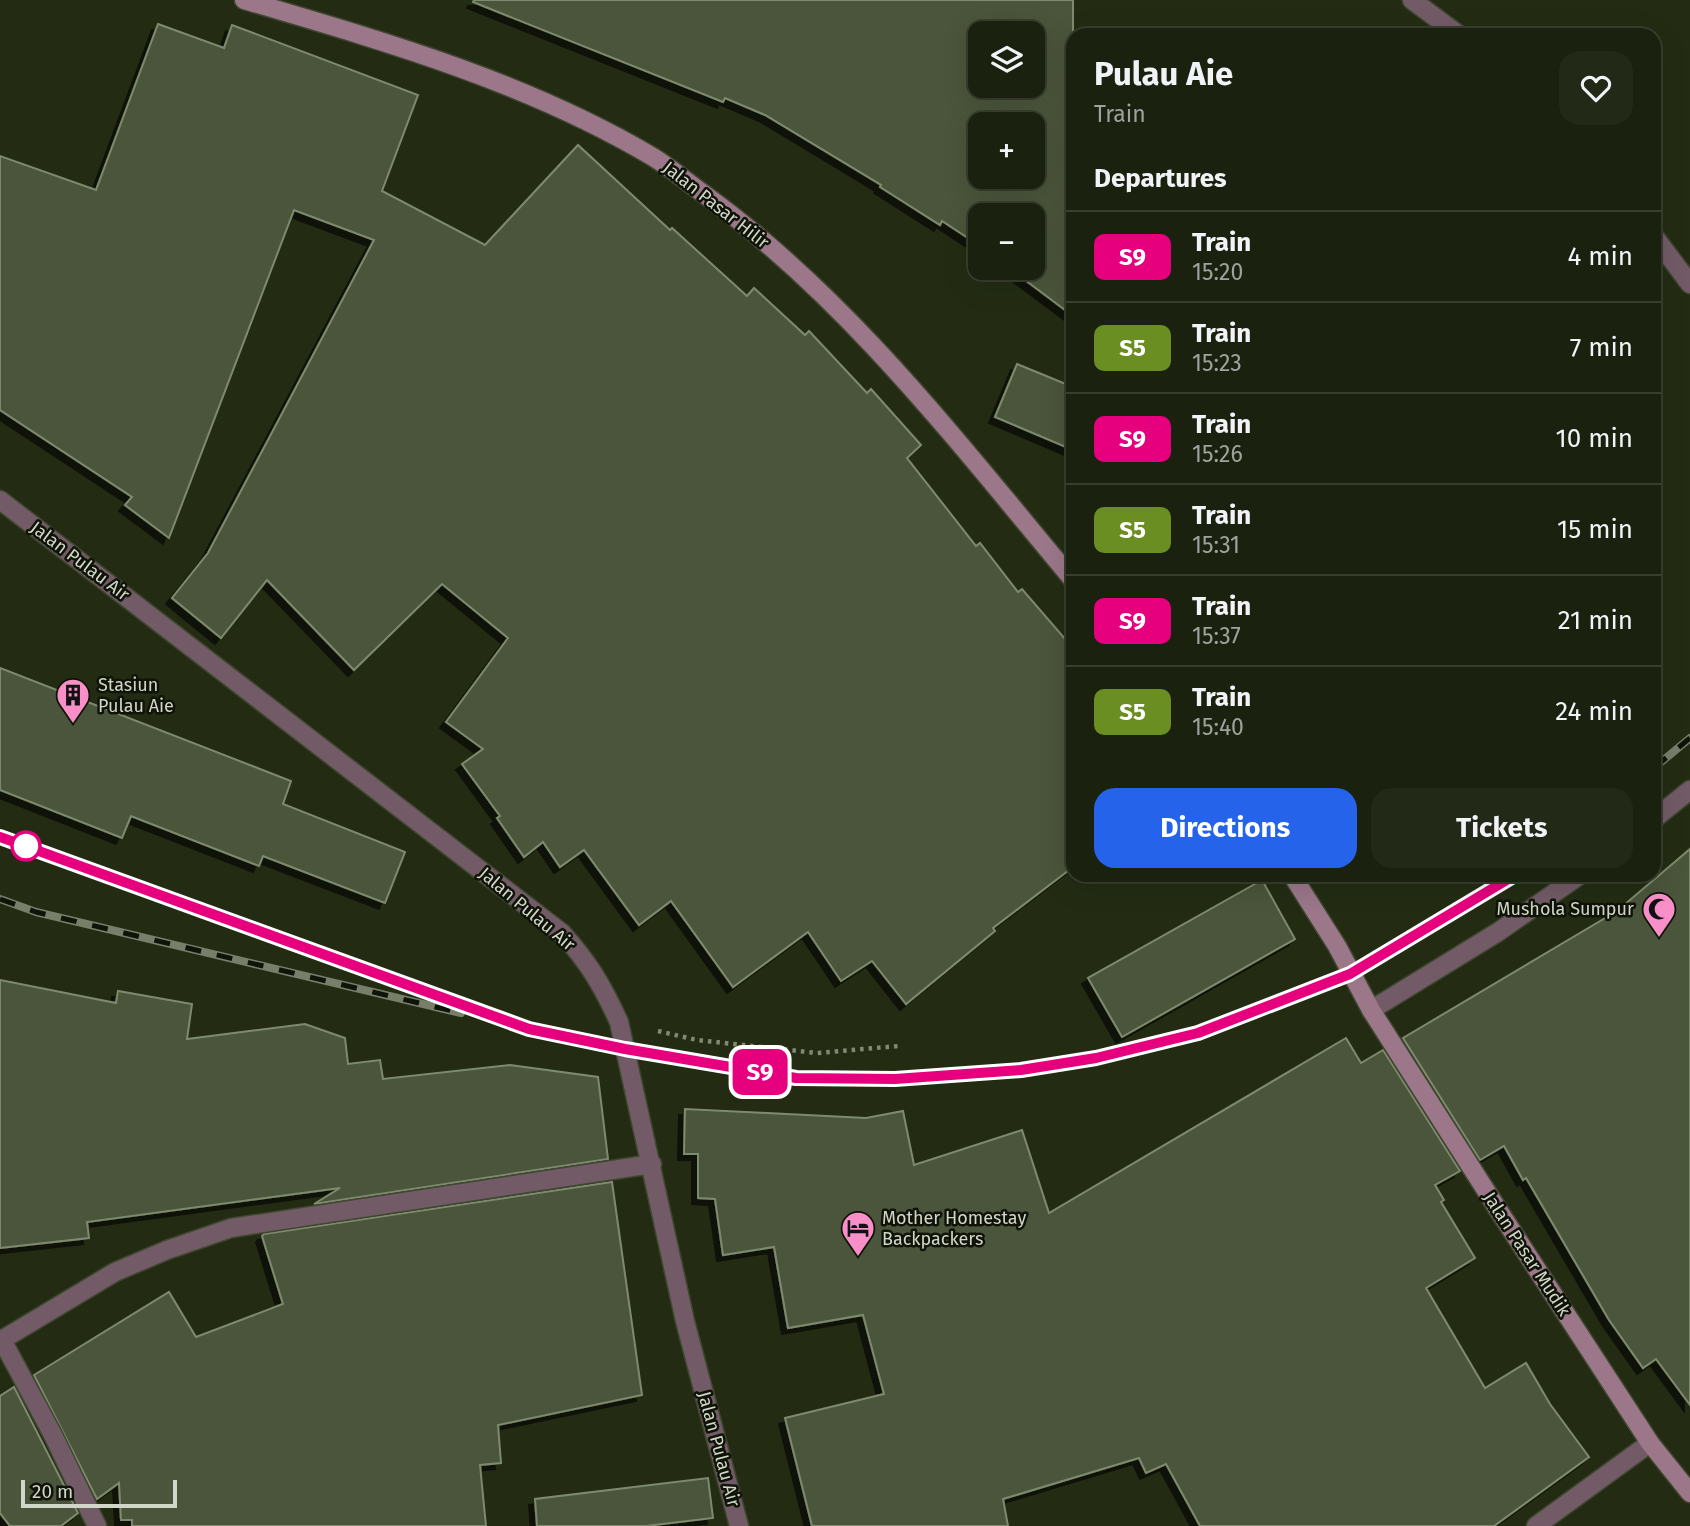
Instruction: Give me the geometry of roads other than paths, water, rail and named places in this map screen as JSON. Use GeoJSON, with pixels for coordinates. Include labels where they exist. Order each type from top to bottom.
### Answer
{"type":"FeatureCollection","features":[{"type":"Feature","properties":{"kind":"main road","name":"Jalan Pasar Hilir"},"geometry":{"type":"LineString","coordinates":[[244,0],[341,28],[483,76],[566,112],[653,158],[741,222],[790,263],[868,339],[1066,572]]}},
{"type":"Feature","properties":{"kind":"main road"},"geometry":{"type":"LineString","coordinates":[[1296,882],[1337,946],[1371,1010]]}},
{"type":"Feature","properties":{"kind":"main road","name":"Jalan Pasar Mudik"},"geometry":{"type":"LineString","coordinates":[[1371,1010],[1650,1443],[1690,1493]]}},
{"type":"Feature","properties":{"kind":"street"},"geometry":{"type":"LineString","coordinates":[[1412,0],[1450,28]]}},
{"type":"Feature","properties":{"kind":"street"},"geometry":{"type":"LineString","coordinates":[[1661,245],[1690,284]]}},
{"type":"Feature","properties":{"kind":"street","name":"Jalan Pulau Air"},"geometry":{"type":"LineString","coordinates":[[0,500],[562,933],[587,961],[619,1022],[685,1321],[739,1526]]}},
{"type":"Feature","properties":{"kind":"street"},"geometry":{"type":"LineString","coordinates":[[1661,813],[1690,790]]}},
{"type":"Feature","properties":{"kind":"street"},"geometry":{"type":"LineString","coordinates":[[1371,1010],[1498,932],[1570,882]]}},
{"type":"Feature","properties":{"kind":"street"},"geometry":{"type":"LineString","coordinates":[[97,1526],[53,1435],[1,1341],[115,1272],[167,1250],[231,1228],[652,1164]]}},
{"type":"Feature","properties":{"kind":"street"},"geometry":{"type":"LineString","coordinates":[[1536,1526],[1650,1443]]}},
{"type":"Feature","properties":{"kind":"railway"},"geometry":{"type":"LineString","coordinates":[[1661,762],[1690,738]]}},
{"type":"Feature","properties":{"kind":"railway"},"geometry":{"type":"LineString","coordinates":[[0,837],[529,1029],[625,1049],[796,1078],[895,1079],[1021,1070],[1096,1058],[1198,1033],[1350,974],[1503,882]]}},
{"type":"Feature","properties":{"kind":"railway"},"geometry":{"type":"LineString","coordinates":[[0,899],[36,912],[461,1013]]}},
{"type":"Feature","properties":{"kind":"train","name":"S9"},"geometry":{"type":"LineString","coordinates":[[0,837],[529,1029],[625,1049],[796,1078],[895,1079],[1021,1070],[1096,1058],[1198,1033],[1350,974],[1503,882]]}},
{"type":"Feature","properties":{"kind":"place","name":"Stasiun Pulau Aie"},"geometry":{"type":"Point","coordinates":[73,725]}},
{"type":"Feature","properties":{"kind":"place","name":"Mushola Sumpur"},"geometry":{"type":"Point","coordinates":[1659,939]}},
{"type":"Feature","properties":{"kind":"place","name":"Mother Homestay Backpackers"},"geometry":{"type":"Point","coordinates":[858,1258]}}]}
